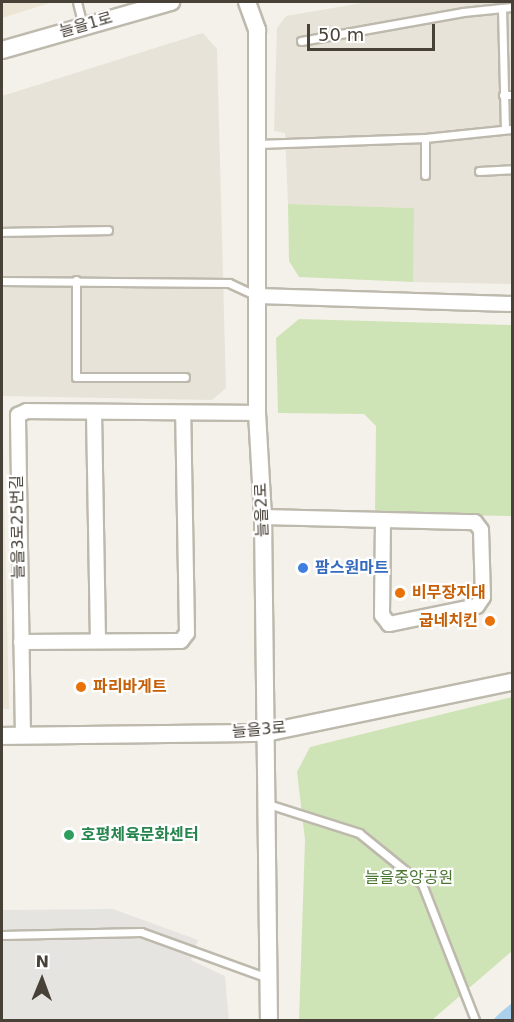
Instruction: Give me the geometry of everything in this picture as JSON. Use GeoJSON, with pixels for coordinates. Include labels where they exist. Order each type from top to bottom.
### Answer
{"type":"FeatureCollection","features":[{"type":"Feature","properties":{"kind":"street","name":"늘을1로"},"geometry":{"type":"LineString","coordinates":[[2,50],[171,2]]}},
{"type":"Feature","properties":{"kind":"street","name":"늘을2로"},"geometry":{"type":"LineString","coordinates":[[247,2],[257,30],[257,413],[263,517],[268,1020]]}},
{"type":"Feature","properties":{"kind":"street"},"geometry":{"type":"LineString","coordinates":[[258,296],[513,304]]}},
{"type":"Feature","properties":{"kind":"street","name":"늘을3로25번길"},"geometry":{"type":"LineString","coordinates":[[23,736],[18,415],[27,411],[257,413]]}},
{"type":"Feature","properties":{"kind":"street"},"geometry":{"type":"LineString","coordinates":[[94,412],[98,641]]}},
{"type":"Feature","properties":{"kind":"street"},"geometry":{"type":"LineString","coordinates":[[21,642],[180,641],[187,633],[183,413]]}},
{"type":"Feature","properties":{"kind":"street"},"geometry":{"type":"LineString","coordinates":[[263,517],[475,522],[482,530],[483,597],[477,606],[389,624],[382,615],[382,520]]}},
{"type":"Feature","properties":{"kind":"street","name":"늘을3로"},"geometry":{"type":"LineString","coordinates":[[2,736],[265,733],[513,682]]}},
{"type":"Feature","properties":{"kind":"lane"},"geometry":{"type":"LineString","coordinates":[[77,2],[83,26]]}},
{"type":"Feature","properties":{"kind":"lane"},"geometry":{"type":"LineString","coordinates":[[301,41],[513,7]]}},
{"type":"Feature","properties":{"kind":"lane"},"geometry":{"type":"LineString","coordinates":[[258,144],[425,138],[509,129],[503,95],[502,8]]}},
{"type":"Feature","properties":{"kind":"lane"},"geometry":{"type":"LineString","coordinates":[[503,95],[513,95]]}},
{"type":"Feature","properties":{"kind":"lane"},"geometry":{"type":"LineString","coordinates":[[425,138],[425,175]]}},
{"type":"Feature","properties":{"kind":"lane"},"geometry":{"type":"LineString","coordinates":[[479,171],[513,169]]}},
{"type":"Feature","properties":{"kind":"lane"},"geometry":{"type":"LineString","coordinates":[[2,232],[108,230]]}},
{"type":"Feature","properties":{"kind":"lane"},"geometry":{"type":"LineString","coordinates":[[76,280],[76,377],[185,377]]}},
{"type":"Feature","properties":{"kind":"lane"},"geometry":{"type":"LineString","coordinates":[[2,281],[229,283],[258,296]]}},
{"type":"Feature","properties":{"kind":"lane"},"geometry":{"type":"LineString","coordinates":[[266,803],[359,833],[422,884],[476,1020]]}},
{"type":"Feature","properties":{"kind":"lane"},"geometry":{"type":"LineString","coordinates":[[2,936],[141,932],[268,978]]}},
{"type":"Feature","properties":{"kind":"shaded area"},"geometry":{"type":"Polygon","coordinates":[[[2,2],[53,2],[2,18],[2,2]]]}},
{"type":"Feature","properties":{"kind":"shaded area"},"geometry":{"type":"Polygon","coordinates":[[[368,2],[512,2],[512,284],[413,282],[413,208],[288,204],[285,133],[274,131],[277,28],[286,16],[368,2]]]}},
{"type":"Feature","properties":{"kind":"shaded area"},"geometry":{"type":"Polygon","coordinates":[[[203,33],[217,49],[226,388],[212,400],[2,396],[2,96],[203,33]]]}},
{"type":"Feature","properties":{"kind":"shaded area"},"geometry":{"type":"Polygon","coordinates":[[[2,396],[9,709],[2,709],[2,396]]]}},
{"type":"Feature","properties":{"kind":"shaded area"},"geometry":{"type":"Polygon","coordinates":[[[113,909],[198,940],[191,960],[225,976],[229,1020],[2,1020],[2,910],[113,909]]]}},
{"type":"Feature","properties":{"kind":"green space"},"geometry":{"type":"Polygon","coordinates":[[[288,204],[414,208],[413,282],[299,277],[289,261],[288,204]]]}},
{"type":"Feature","properties":{"kind":"green space"},"geometry":{"type":"Polygon","coordinates":[[[299,319],[512,325],[512,516],[375,514],[376,426],[364,414],[278,413],[276,338],[299,319]]]}},
{"type":"Feature","properties":{"kind":"green space","name":"늘을중앙공원"},"geometry":{"type":"Polygon","coordinates":[[[512,697],[512,951],[432,1020],[299,1020],[305,840],[297,772],[310,747],[512,697]]]}},
{"type":"Feature","properties":{"kind":"water"},"geometry":{"type":"Polygon","coordinates":[[[512,1003],[512,1020],[493,1020],[501,1012],[512,1003]]]}},
{"type":"Feature","properties":{"kind":"place","name":"팜스원마트"},"geometry":{"type":"Point","coordinates":[303,568]}},
{"type":"Feature","properties":{"kind":"place","name":"비무장지대"},"geometry":{"type":"Point","coordinates":[400,593]}},
{"type":"Feature","properties":{"kind":"place","name":"굽네치킨"},"geometry":{"type":"Point","coordinates":[490,621]}},
{"type":"Feature","properties":{"kind":"place","name":"파리바게트"},"geometry":{"type":"Point","coordinates":[81,687]}},
{"type":"Feature","properties":{"kind":"place","name":"호평체육문화센터"},"geometry":{"type":"Point","coordinates":[69,835]}}]}
